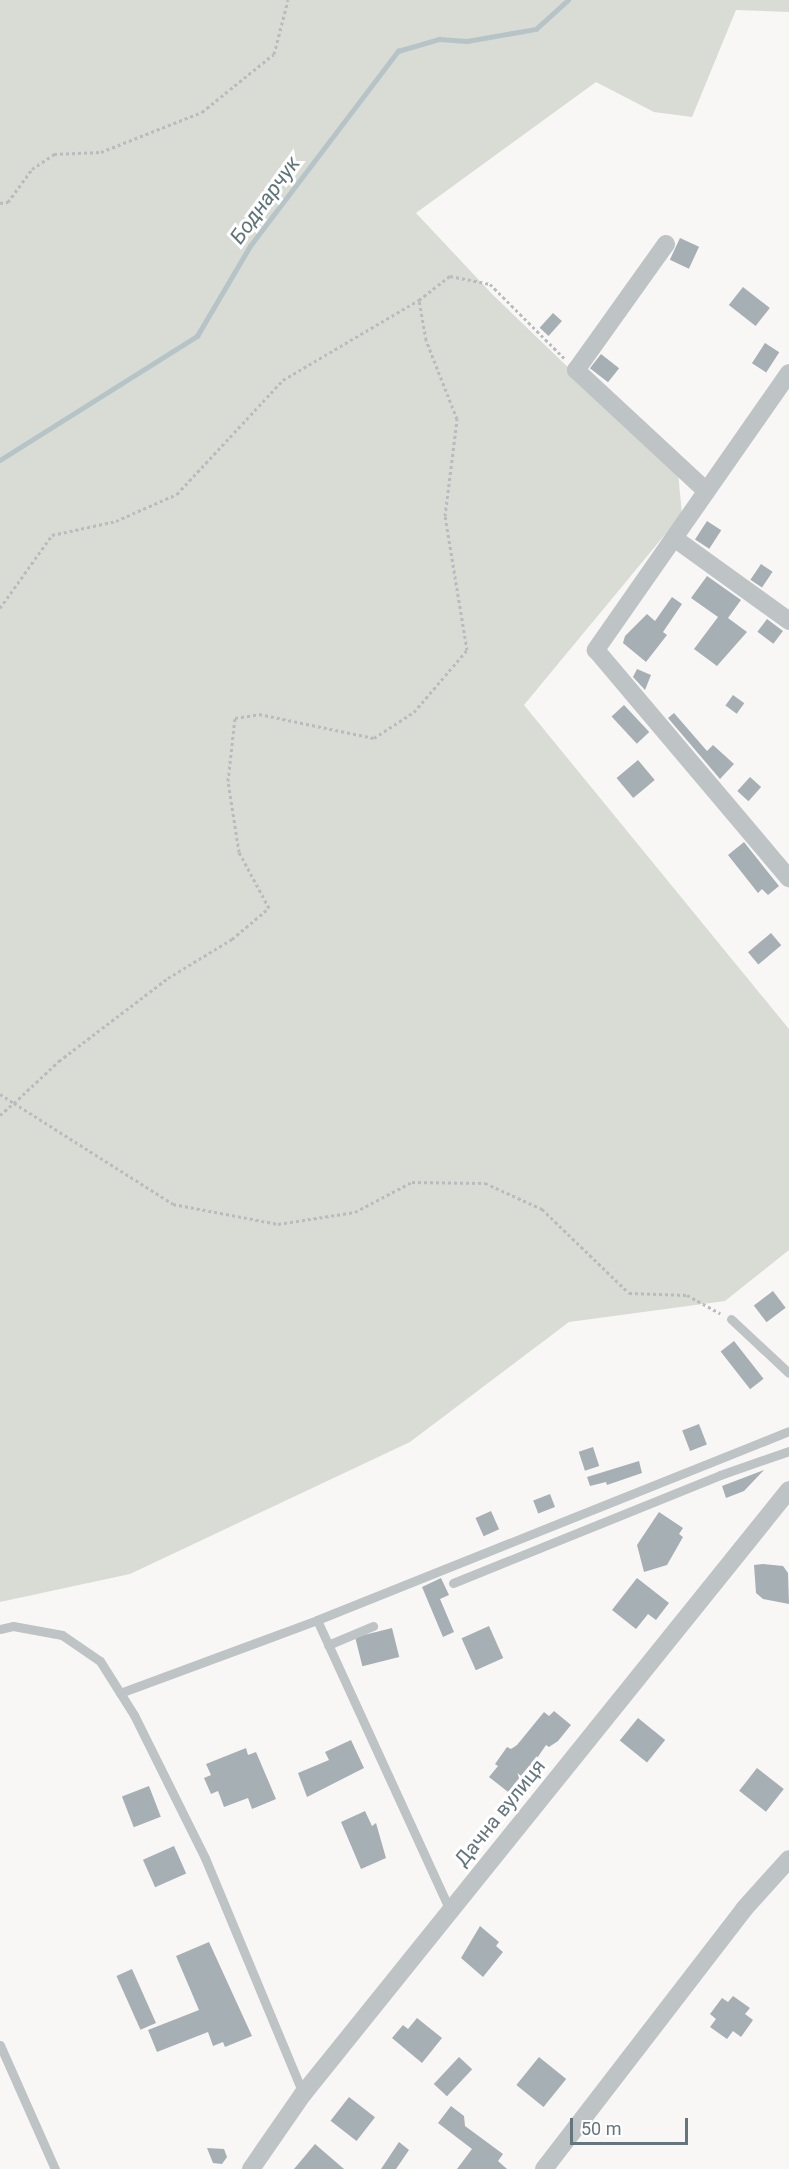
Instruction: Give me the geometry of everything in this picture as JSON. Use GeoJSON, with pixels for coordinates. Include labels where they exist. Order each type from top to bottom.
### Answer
{"type":"FeatureCollection","features":[{"type":"Feature","properties":{"kind":"street"},"geometry":{"type":"LineString","coordinates":[[666,244],[576,370],[706,491]]}},
{"type":"Feature","properties":{"kind":"street"},"geometry":{"type":"LineString","coordinates":[[789,373],[596,650],[789,878]]}},
{"type":"Feature","properties":{"kind":"street"},"geometry":{"type":"LineString","coordinates":[[674,538],[789,621]]}},
{"type":"Feature","properties":{"kind":"street","name":"Дачна вулиця"},"geometry":{"type":"LineString","coordinates":[[251,2169],[303,2094],[789,1490]]}},
{"type":"Feature","properties":{"kind":"street"},"geometry":{"type":"LineString","coordinates":[[544,2169],[744,1909],[789,1859]]}},
{"type":"Feature","properties":{"kind":"lane"},"geometry":{"type":"LineString","coordinates":[[731,1319],[789,1373]]}},
{"type":"Feature","properties":{"kind":"lane"},"geometry":{"type":"LineString","coordinates":[[120,1693],[317,1620],[789,1431]]}},
{"type":"Feature","properties":{"kind":"lane"},"geometry":{"type":"LineString","coordinates":[[453,1583],[720,1475],[789,1451]]}},
{"type":"Feature","properties":{"kind":"lane"},"geometry":{"type":"LineString","coordinates":[[317,1620],[450,1911]]}},
{"type":"Feature","properties":{"kind":"lane"},"geometry":{"type":"LineString","coordinates":[[0,1629],[13,1626],[62,1635],[100,1661],[120,1693],[205,1858],[303,2094]]}},
{"type":"Feature","properties":{"kind":"lane"},"geometry":{"type":"LineString","coordinates":[[328,1646],[373,1626]]}},
{"type":"Feature","properties":{"kind":"lane"},"geometry":{"type":"LineString","coordinates":[[0,2045],[55,2169]]}},
{"type":"Feature","properties":{"kind":"path"},"geometry":{"type":"LineString","coordinates":[[0,203],[8,202],[33,169],[54,154],[101,152],[202,112],[274,54],[288,0]]}},
{"type":"Feature","properties":{"kind":"path"},"geometry":{"type":"LineString","coordinates":[[0,608],[52,535],[116,521],[177,494],[283,380],[419,300],[450,276],[490,284],[576,370]]}},
{"type":"Feature","properties":{"kind":"path"},"geometry":{"type":"LineString","coordinates":[[0,1115],[59,1061],[159,985],[232,939],[269,908],[240,852],[228,781],[235,718],[259,714],[374,738],[414,712],[467,650],[445,516],[457,419],[426,340],[419,300]]}},
{"type":"Feature","properties":{"kind":"path"},"geometry":{"type":"LineString","coordinates":[[0,1094],[173,1204],[278,1224],[355,1212],[412,1182],[485,1183],[542,1209],[629,1293],[687,1294],[731,1319]]}},
{"type":"Feature","properties":{"kind":"shaded area"},"geometry":{"type":"Polygon","coordinates":[[[0,0],[789,0],[789,12],[736,10],[692,117],[654,112],[596,82],[416,213],[493,295],[678,473],[682,514],[524,705],[789,1029],[789,1250],[725,1301],[569,1322],[410,1442],[130,1574],[0,1602],[0,0]]]}},
{"type":"Feature","properties":{"kind":"building"},"geometry":{"type":"Polygon","coordinates":[[[680,238],[699,247],[689,269],[670,260],[680,238]]]}},
{"type":"Feature","properties":{"kind":"building"},"geometry":{"type":"Polygon","coordinates":[[[743,287],[770,308],[756,326],[729,305],[743,287]]]}},
{"type":"Feature","properties":{"kind":"building"},"geometry":{"type":"Polygon","coordinates":[[[553,313],[562,321],[549,336],[540,328],[553,313]]]}},
{"type":"Feature","properties":{"kind":"building"},"geometry":{"type":"Polygon","coordinates":[[[765,343],[779,352],[766,372],[752,363],[765,343]]]}},
{"type":"Feature","properties":{"kind":"building"},"geometry":{"type":"Polygon","coordinates":[[[601,354],[619,368],[608,382],[590,368],[601,354]]]}},
{"type":"Feature","properties":{"kind":"building"},"geometry":{"type":"Polygon","coordinates":[[[707,521],[721,530],[709,549],[695,539],[707,521]]]}},
{"type":"Feature","properties":{"kind":"building"},"geometry":{"type":"Polygon","coordinates":[[[761,564],[773,572],[762,588],[750,580],[761,564]]]}},
{"type":"Feature","properties":{"kind":"building"},"geometry":{"type":"Polygon","coordinates":[[[707,576],[741,600],[728,618],[747,632],[717,666],[694,649],[718,617],[691,598],[707,576]]]}},
{"type":"Feature","properties":{"kind":"building"},"geometry":{"type":"Polygon","coordinates":[[[672,597],[682,604],[663,632],[667,635],[646,662],[623,643],[625,636],[647,614],[655,621],[672,597]]]}},
{"type":"Feature","properties":{"kind":"building"},"geometry":{"type":"Polygon","coordinates":[[[767,619],[783,631],[773,644],[757,632],[767,619]]]}},
{"type":"Feature","properties":{"kind":"building"},"geometry":{"type":"Polygon","coordinates":[[[637,669],[651,675],[645,690],[633,677],[637,669]]]}},
{"type":"Feature","properties":{"kind":"building"},"geometry":{"type":"Polygon","coordinates":[[[733,695],[744,703],[737,714],[725,706],[733,695]]]}},
{"type":"Feature","properties":{"kind":"building"},"geometry":{"type":"Polygon","coordinates":[[[624,705],[649,732],[637,744],[612,717],[624,705]]]}},
{"type":"Feature","properties":{"kind":"building"},"geometry":{"type":"Polygon","coordinates":[[[674,713],[707,751],[713,745],[734,764],[720,779],[668,718],[674,713]]]}},
{"type":"Feature","properties":{"kind":"building"},"geometry":{"type":"Polygon","coordinates":[[[638,760],[655,780],[633,798],[617,778],[638,760]]]}},
{"type":"Feature","properties":{"kind":"building"},"geometry":{"type":"Polygon","coordinates":[[[750,777],[761,787],[748,801],[737,791],[750,777]]]}},
{"type":"Feature","properties":{"kind":"building"},"geometry":{"type":"Polygon","coordinates":[[[744,842],[779,886],[768,895],[762,889],[758,893],[728,855],[744,842]]]}},
{"type":"Feature","properties":{"kind":"building"},"geometry":{"type":"Polygon","coordinates":[[[771,933],[781,945],[758,965],[748,952],[771,933]]]}},
{"type":"Feature","properties":{"kind":"building"},"geometry":{"type":"Polygon","coordinates":[[[773,1291],[786,1308],[766,1322],[754,1305],[773,1291]]]}},
{"type":"Feature","properties":{"kind":"building"},"geometry":{"type":"Polygon","coordinates":[[[734,1341],[764,1379],[750,1389],[721,1351],[734,1341]]]}},
{"type":"Feature","properties":{"kind":"building"},"geometry":{"type":"Polygon","coordinates":[[[699,1424],[707,1445],[690,1451],[682,1430],[699,1424]]]}},
{"type":"Feature","properties":{"kind":"building"},"geometry":{"type":"Polygon","coordinates":[[[593,1447],[599,1466],[585,1471],[579,1452],[593,1447]]]}},
{"type":"Feature","properties":{"kind":"building"},"geometry":{"type":"Polygon","coordinates":[[[639,1461],[642,1473],[607,1485],[606,1482],[590,1486],[587,1477],[639,1461]]]}},
{"type":"Feature","properties":{"kind":"building"},"geometry":{"type":"Polygon","coordinates":[[[764,1470],[744,1491],[726,1498],[722,1486],[764,1470]]]}},
{"type":"Feature","properties":{"kind":"building"},"geometry":{"type":"Polygon","coordinates":[[[550,1494],[555,1507],[538,1514],[533,1500],[550,1494]]]}},
{"type":"Feature","properties":{"kind":"building"},"geometry":{"type":"Polygon","coordinates":[[[491,1511],[499,1529],[484,1536],[475,1518],[491,1511]]]}},
{"type":"Feature","properties":{"kind":"building"},"geometry":{"type":"Polygon","coordinates":[[[659,1512],[683,1528],[679,1534],[683,1537],[667,1565],[644,1572],[637,1545],[659,1512]]]}},
{"type":"Feature","properties":{"kind":"building"},"geometry":{"type":"Polygon","coordinates":[[[754,1565],[783,1566],[788,1573],[789,1604],[763,1599],[756,1593],[754,1565]]]}},
{"type":"Feature","properties":{"kind":"building"},"geometry":{"type":"Polygon","coordinates":[[[441,1578],[449,1595],[440,1599],[454,1632],[443,1637],[422,1587],[441,1578]]]}},
{"type":"Feature","properties":{"kind":"building"},"geometry":{"type":"Polygon","coordinates":[[[637,1578],[669,1603],[656,1620],[648,1614],[636,1629],[612,1610],[637,1578]]]}},
{"type":"Feature","properties":{"kind":"building"},"geometry":{"type":"Polygon","coordinates":[[[489,1626],[503,1658],[476,1670],[462,1638],[489,1626]]]}},
{"type":"Feature","properties":{"kind":"building"},"geometry":{"type":"Polygon","coordinates":[[[392,1628],[399,1657],[362,1666],[355,1637],[392,1628]]]}},
{"type":"Feature","properties":{"kind":"building"},"geometry":{"type":"Polygon","coordinates":[[[554,1711],[571,1725],[558,1741],[549,1747],[546,1745],[512,1795],[489,1777],[498,1766],[495,1764],[507,1747],[511,1749],[517,1745],[544,1712],[549,1716],[554,1711]]]}},
{"type":"Feature","properties":{"kind":"building"},"geometry":{"type":"Polygon","coordinates":[[[638,1718],[665,1740],[647,1763],[620,1741],[638,1718]]]}},
{"type":"Feature","properties":{"kind":"building"},"geometry":{"type":"Polygon","coordinates":[[[351,1740],[364,1768],[307,1797],[298,1773],[329,1760],[325,1752],[351,1740]]]}},
{"type":"Feature","properties":{"kind":"building"},"geometry":{"type":"Polygon","coordinates":[[[246,1748],[248,1755],[256,1752],[276,1799],[252,1809],[248,1798],[224,1807],[218,1791],[211,1794],[204,1778],[211,1775],[206,1764],[246,1748]]]}},
{"type":"Feature","properties":{"kind":"building"},"geometry":{"type":"Polygon","coordinates":[[[757,1768],[784,1789],[766,1812],[739,1791],[757,1768]]]}},
{"type":"Feature","properties":{"kind":"building"},"geometry":{"type":"Polygon","coordinates":[[[149,1786],[161,1817],[134,1827],[122,1796],[149,1786]]]}},
{"type":"Feature","properties":{"kind":"building"},"geometry":{"type":"Polygon","coordinates":[[[365,1811],[372,1826],[376,1823],[386,1858],[361,1869],[341,1822],[365,1811]]]}},
{"type":"Feature","properties":{"kind":"building"},"geometry":{"type":"Polygon","coordinates":[[[174,1846],[186,1873],[155,1887],[143,1860],[174,1846]]]}},
{"type":"Feature","properties":{"kind":"building"},"geometry":{"type":"Polygon","coordinates":[[[480,1926],[499,1942],[496,1946],[503,1952],[483,1977],[461,1958],[480,1926]]]}},
{"type":"Feature","properties":{"kind":"building"},"geometry":{"type":"Polygon","coordinates":[[[209,1942],[252,2036],[225,2047],[223,2042],[213,2046],[208,2032],[157,2052],[148,2030],[199,2010],[176,1956],[209,1942]]]}},
{"type":"Feature","properties":{"kind":"building"},"geometry":{"type":"Polygon","coordinates":[[[132,1969],[156,2023],[140,2030],[116,1976],[132,1969]]]}},
{"type":"Feature","properties":{"kind":"building"},"geometry":{"type":"Polygon","coordinates":[[[733,1996],[750,2008],[745,2014],[753,2020],[741,2037],[733,2031],[727,2039],[710,2027],[716,2019],[710,2014],[722,1998],[728,2002],[733,1996]]]}},
{"type":"Feature","properties":{"kind":"building"},"geometry":{"type":"Polygon","coordinates":[[[417,2018],[442,2038],[422,2063],[392,2038],[403,2025],[408,2029],[417,2018]]]}},
{"type":"Feature","properties":{"kind":"building"},"geometry":{"type":"Polygon","coordinates":[[[459,2057],[472,2069],[447,2096],[434,2084],[459,2057]]]}},
{"type":"Feature","properties":{"kind":"building"},"geometry":{"type":"Polygon","coordinates":[[[539,2057],[566,2079],[544,2107],[516,2085],[539,2057]]]}},
{"type":"Feature","properties":{"kind":"building"},"geometry":{"type":"Polygon","coordinates":[[[349,2097],[375,2117],[357,2141],[331,2121],[349,2097]]]}},
{"type":"Feature","properties":{"kind":"building"},"geometry":{"type":"Polygon","coordinates":[[[451,2106],[464,2116],[465,2126],[503,2154],[498,2161],[507,2169],[457,2169],[472,2149],[438,2123],[451,2106]]]}},
{"type":"Feature","properties":{"kind":"building"},"geometry":{"type":"Polygon","coordinates":[[[399,2142],[409,2150],[396,2169],[381,2169],[399,2142]]]}},
{"type":"Feature","properties":{"kind":"building"},"geometry":{"type":"Polygon","coordinates":[[[315,2144],[344,2169],[294,2169],[315,2144]]]}},
{"type":"Feature","properties":{"kind":"building"},"geometry":{"type":"Polygon","coordinates":[[[207,2148],[224,2149],[227,2157],[222,2164],[213,2163],[207,2148]]]}},
{"type":"Feature","properties":{"kind":"waterway","name":"Боднарчук"},"geometry":{"type":"LineString","coordinates":[[0,460],[197,336],[250,246],[398,51],[439,39],[467,41],[536,29],[568,0]]}}]}
